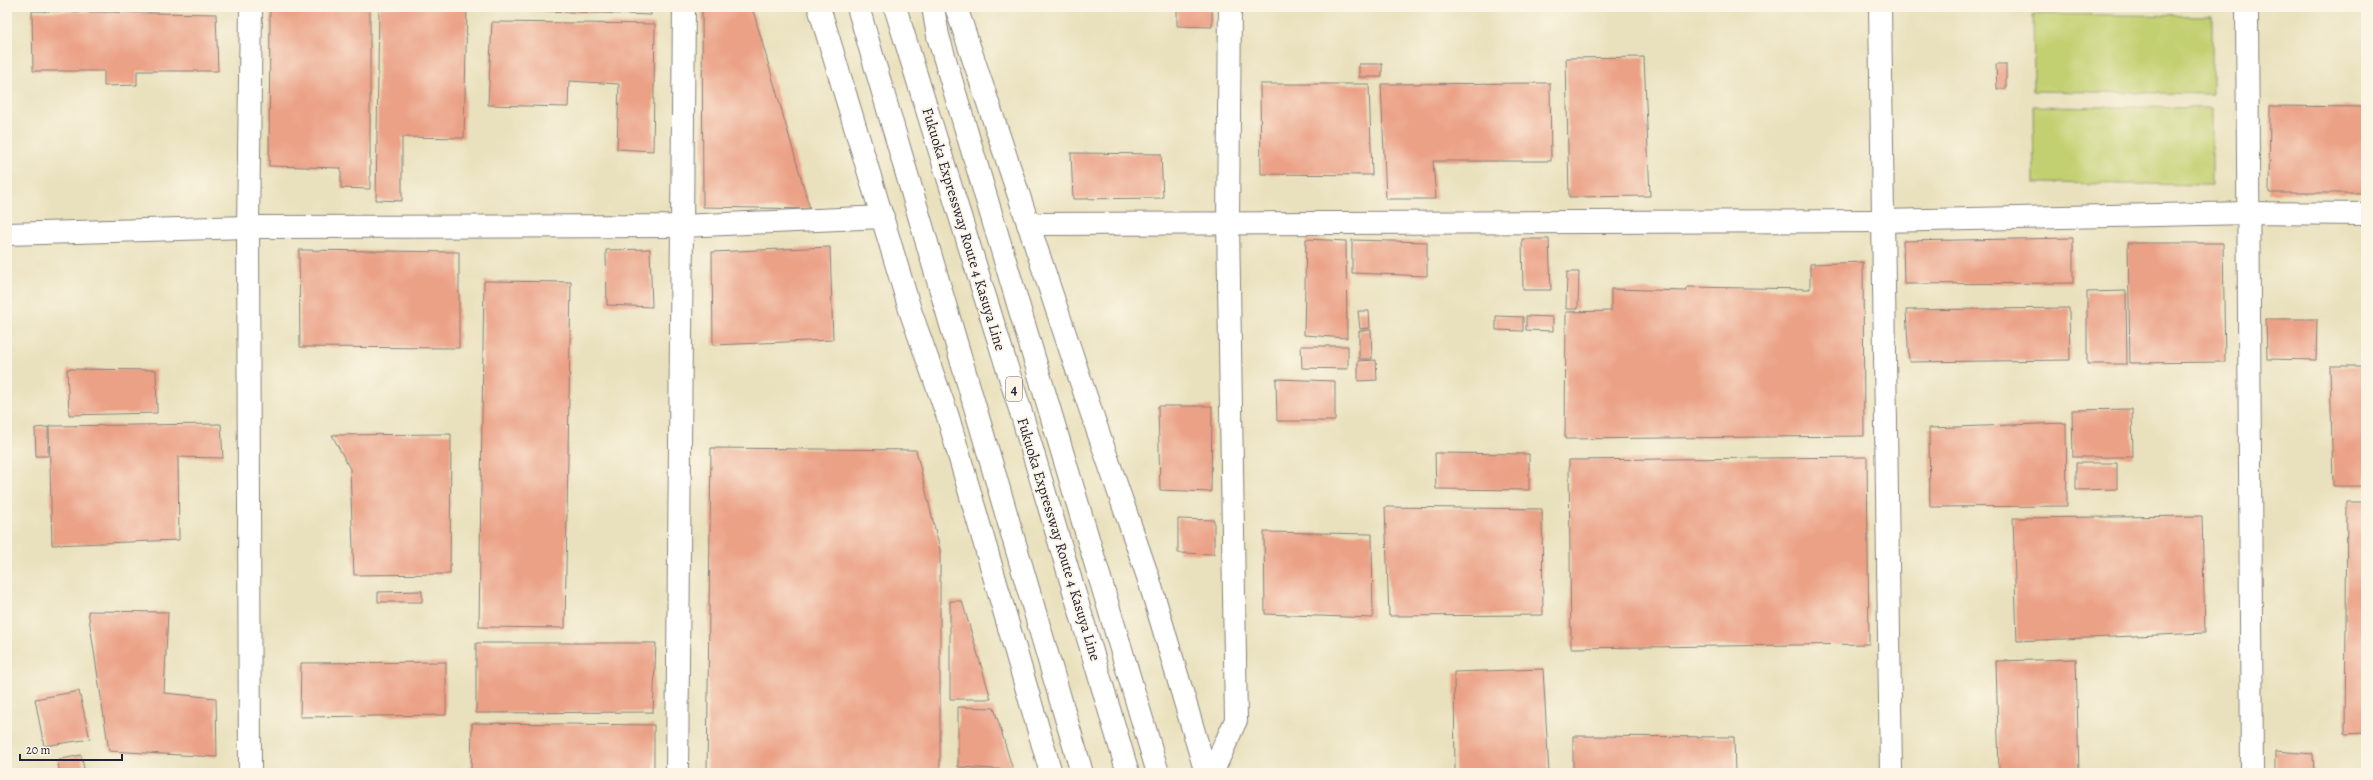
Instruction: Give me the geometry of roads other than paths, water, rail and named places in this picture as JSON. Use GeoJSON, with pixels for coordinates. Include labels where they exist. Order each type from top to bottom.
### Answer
{"type":"FeatureCollection","features":[{"type":"Feature","properties":{"kind":"main road"},"geometry":{"type":"LineString","coordinates":[[250,773],[248,227],[251,7]]}},
{"type":"Feature","properties":{"kind":"main road"},"geometry":{"type":"LineString","coordinates":[[677,773],[684,7]]}},
{"type":"Feature","properties":{"kind":"main road"},"geometry":{"type":"LineString","coordinates":[[819,7],[911,313],[948,417],[1051,773]]}},
{"type":"Feature","properties":{"kind":"main road"},"geometry":{"type":"LineString","coordinates":[[858,7],[1082,773]]}},
{"type":"Feature","properties":{"kind":"main road","name":"Fukuoka Expressway Route 4 Kasuya Line"},"geometry":{"type":"LineString","coordinates":[[895,7],[1021,411],[1128,773]]}},
{"type":"Feature","properties":{"kind":"main road"},"geometry":{"type":"LineString","coordinates":[[933,7],[938,36],[1158,773]]}},
{"type":"Feature","properties":{"kind":"main road"},"geometry":{"type":"LineString","coordinates":[[956,7],[1149,580],[1206,773]]}},
{"type":"Feature","properties":{"kind":"main road"},"geometry":{"type":"LineString","coordinates":[[1212,773],[1236,720],[1228,222],[1230,7]]}},
{"type":"Feature","properties":{"kind":"main road"},"geometry":{"type":"LineString","coordinates":[[1880,7],[1891,773]]}},
{"type":"Feature","properties":{"kind":"main road"},"geometry":{"type":"LineString","coordinates":[[2247,7],[2252,773]]}},
{"type":"Feature","properties":{"kind":"main road"},"geometry":{"type":"LineString","coordinates":[[1028,224],[1228,222],[1882,222],[2249,213],[2366,214]]}},
{"type":"Feature","properties":{"kind":"main road"},"geometry":{"type":"LineString","coordinates":[[7,234],[248,227],[682,226],[883,217]]}}]}
